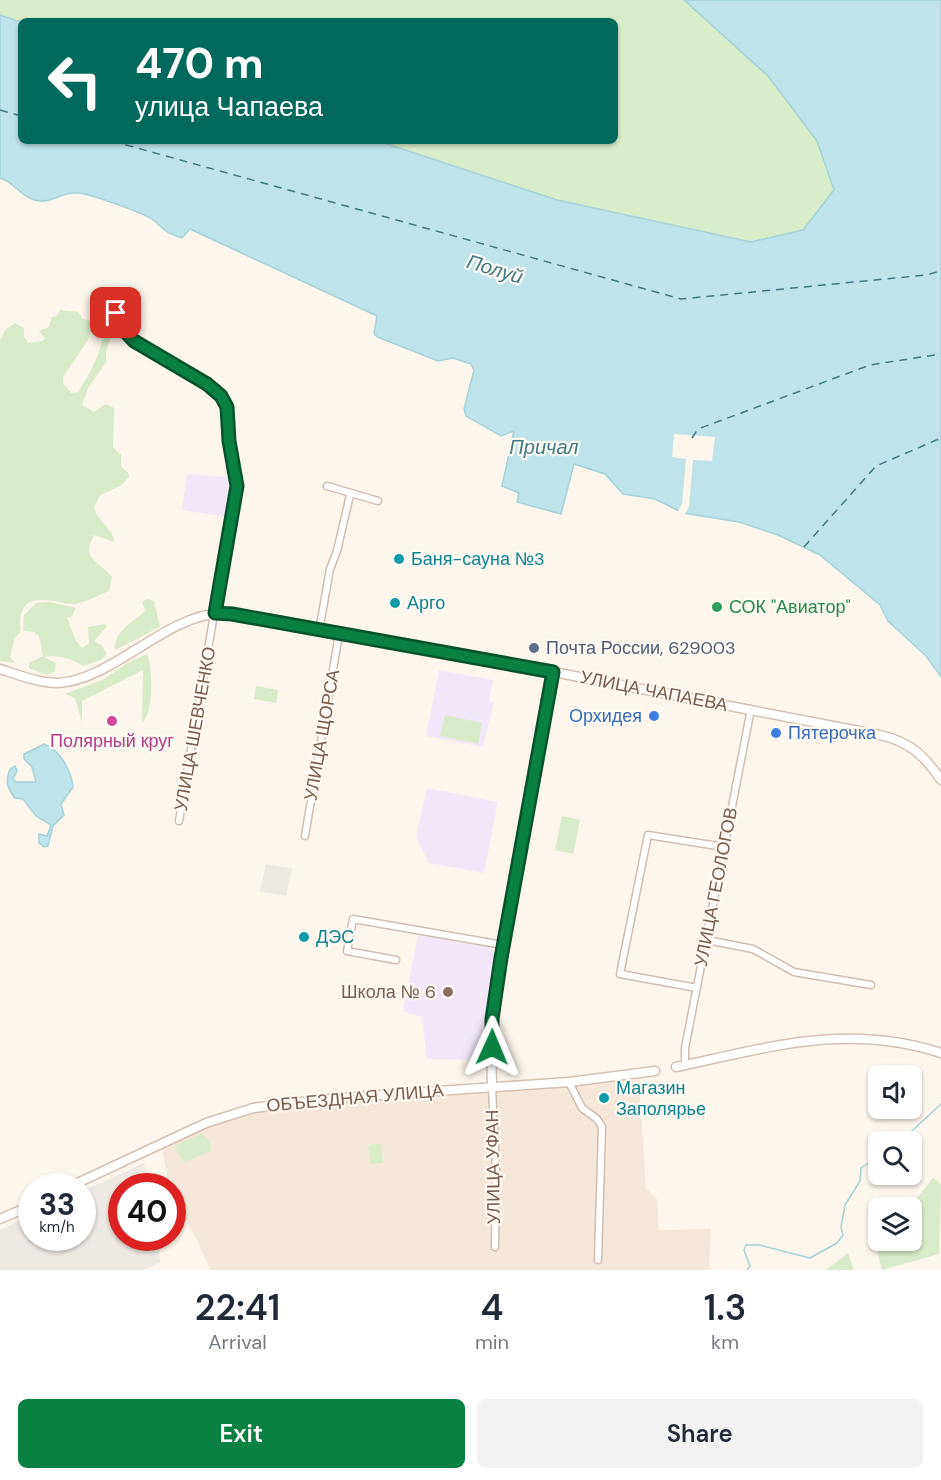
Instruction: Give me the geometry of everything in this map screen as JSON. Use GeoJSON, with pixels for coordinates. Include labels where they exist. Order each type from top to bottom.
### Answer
{"type":"FeatureCollection","features":[{"type":"Feature","properties":{"kind":"main road"},"geometry":{"type":"LineString","coordinates":[[0,669],[40,681],[69,681],[92,673],[175,628],[215,613]]}},
{"type":"Feature","properties":{"kind":"main road","name":"УЛИЦА ЧАПАЕВА"},"geometry":{"type":"LineString","coordinates":[[215,613],[553,672],[751,709],[902,741],[924,756],[941,780]]}},
{"type":"Feature","properties":{"kind":"main road"},"geometry":{"type":"LineString","coordinates":[[492,1087],[492,1019],[503,945],[553,672]]}},
{"type":"Feature","properties":{"kind":"main road"},"geometry":{"type":"LineString","coordinates":[[681,1066],[779,1044],[830,1038],[886,1040],[941,1053]]}},
{"type":"Feature","properties":{"kind":"main road","name":"ОБЪЕЗДНАЯ УЛИЦА"},"geometry":{"type":"LineString","coordinates":[[96,1174],[206,1123],[253,1108],[318,1099],[569,1082],[655,1071]]}},
{"type":"Feature","properties":{"kind":"main road"},"geometry":{"type":"LineString","coordinates":[[0,1220],[18,1212]]}},
{"type":"Feature","properties":{"kind":"street","name":"УЛИЦА ШЕВЧЕНКО"},"geometry":{"type":"LineString","coordinates":[[119,298],[116,306],[119,322],[134,341],[200,379],[225,401],[237,478],[179,821]]}},
{"type":"Feature","properties":{"kind":"street"},"geometry":{"type":"LineString","coordinates":[[327,486],[350,495],[378,501]]}},
{"type":"Feature","properties":{"kind":"street"},"geometry":{"type":"LineString","coordinates":[[319,631],[330,569],[337,551],[350,495]]}},
{"type":"Feature","properties":{"kind":"street","name":"УЛИЦА ЩОРСА"},"geometry":{"type":"LineString","coordinates":[[305,836],[339,634]]}},
{"type":"Feature","properties":{"kind":"street","name":"УЛИЦА ГЕОЛОГОВ"},"geometry":{"type":"LineString","coordinates":[[681,1066],[751,709]]}},
{"type":"Feature","properties":{"kind":"street"},"geometry":{"type":"LineString","coordinates":[[697,988],[620,974],[648,835],[724,847]]}},
{"type":"Feature","properties":{"kind":"street"},"geometry":{"type":"LineString","coordinates":[[396,960],[347,951],[353,919],[503,945]]}},
{"type":"Feature","properties":{"kind":"street"},"geometry":{"type":"LineString","coordinates":[[706,940],[753,949],[794,972],[871,985]]}},
{"type":"Feature","properties":{"kind":"street"},"geometry":{"type":"LineString","coordinates":[[569,1082],[582,1108],[597,1119],[602,1127],[598,1260]]}},
{"type":"Feature","properties":{"kind":"street","name":"УЛИЦА УФАН"},"geometry":{"type":"LineString","coordinates":[[492,1087],[496,1168],[495,1247]]}},
{"type":"Feature","properties":{"kind":"shaded area"},"geometry":{"type":"Polygon","coordinates":[[[187,474],[232,478],[233,486],[227,517],[182,510],[187,474]]]}},
{"type":"Feature","properties":{"kind":"shaded area"},"geometry":{"type":"Polygon","coordinates":[[[439,670],[493,680],[489,701],[494,703],[483,747],[426,736],[439,670]]]}},
{"type":"Feature","properties":{"kind":"shaded area"},"geometry":{"type":"Polygon","coordinates":[[[427,788],[498,802],[484,873],[429,863],[416,837],[427,788]]]}},
{"type":"Feature","properties":{"kind":"shaded area"},"geometry":{"type":"Polygon","coordinates":[[[266,864],[292,869],[286,896],[260,891],[266,864]]]}},
{"type":"Feature","properties":{"kind":"shaded area","name":"Школа № 6"},"geometry":{"type":"Polygon","coordinates":[[[418,935],[492,948],[495,955],[479,1060],[427,1059],[422,1017],[403,1011],[418,935]]]}},
{"type":"Feature","properties":{"kind":"shaded area"},"geometry":{"type":"Polygon","coordinates":[[[639,1079],[646,1188],[657,1199],[659,1230],[711,1229],[709,1270],[211,1270],[186,1219],[186,1173],[167,1173],[162,1148],[213,1125],[242,1115],[292,1106],[580,1086],[639,1079]]]}},
{"type":"Feature","properties":{"kind":"shaded area"},"geometry":{"type":"Polygon","coordinates":[[[144,1163],[147,1173],[122,1173],[144,1163]]]}},
{"type":"Feature","properties":{"kind":"shaded area"},"geometry":{"type":"Polygon","coordinates":[[[108,1180],[108,1251],[159,1251],[160,1262],[144,1270],[0,1270],[0,1230],[18,1221],[18,1251],[96,1251],[96,1185],[108,1180]]]}},
{"type":"Feature","properties":{"kind":"green space"},"geometry":{"type":"Polygon","coordinates":[[[0,0],[684,0],[768,76],[817,141],[834,190],[803,230],[751,242],[557,200],[387,144],[618,144],[618,18],[18,18],[18,21],[0,15],[0,0]]]}},
{"type":"Feature","properties":{"kind":"green space"},"geometry":{"type":"Polygon","coordinates":[[[60,310],[78,312],[83,319],[94,322],[88,340],[63,377],[63,383],[71,393],[78,392],[91,370],[104,331],[107,329],[113,331],[106,351],[106,362],[88,388],[82,405],[94,412],[106,404],[114,408],[113,447],[121,455],[121,467],[128,472],[129,477],[120,486],[100,495],[94,507],[115,542],[94,535],[89,550],[94,560],[112,577],[109,591],[81,602],[73,604],[42,600],[28,604],[23,609],[20,633],[15,637],[10,657],[15,663],[0,661],[0,340],[6,329],[15,323],[24,328],[24,336],[28,343],[42,341],[45,338],[39,331],[49,327],[52,317],[57,316],[60,310]]]}},
{"type":"Feature","properties":{"kind":"green space"},"geometry":{"type":"Polygon","coordinates":[[[147,599],[154,601],[160,627],[115,650],[120,633],[145,611],[142,602],[147,599]]]}},
{"type":"Feature","properties":{"kind":"green space"},"geometry":{"type":"Polygon","coordinates":[[[49,602],[76,608],[72,616],[67,618],[76,641],[82,648],[89,644],[88,627],[104,624],[107,626],[94,641],[101,645],[107,654],[101,660],[83,666],[64,658],[49,656],[44,657],[56,663],[55,672],[45,675],[29,668],[29,663],[43,656],[39,636],[34,632],[23,631],[24,615],[36,603],[49,602]]]}},
{"type":"Feature","properties":{"kind":"green space"},"geometry":{"type":"Polygon","coordinates":[[[147,654],[151,690],[149,710],[142,723],[143,670],[82,701],[82,723],[75,698],[65,694],[102,680],[129,662],[147,654]]]}},
{"type":"Feature","properties":{"kind":"green space"},"geometry":{"type":"Polygon","coordinates":[[[256,686],[278,690],[276,703],[254,699],[256,686]]]}},
{"type":"Feature","properties":{"kind":"green space"},"geometry":{"type":"Polygon","coordinates":[[[445,715],[482,723],[478,744],[440,736],[445,715]]]}},
{"type":"Feature","properties":{"kind":"green space"},"geometry":{"type":"Polygon","coordinates":[[[562,816],[580,820],[573,854],[555,850],[562,816]]]}},
{"type":"Feature","properties":{"kind":"green space"},"geometry":{"type":"Polygon","coordinates":[[[202,1133],[209,1141],[211,1151],[184,1162],[174,1146],[202,1133]]]}},
{"type":"Feature","properties":{"kind":"green space"},"geometry":{"type":"Polygon","coordinates":[[[381,1143],[383,1163],[370,1164],[368,1145],[381,1143]]]}},
{"type":"Feature","properties":{"kind":"green space"},"geometry":{"type":"Polygon","coordinates":[[[933,1178],[941,1184],[939,1254],[882,1270],[877,1251],[922,1251],[922,1197],[918,1197],[933,1178]]]}},
{"type":"Feature","properties":{"kind":"green space"},"geometry":{"type":"Polygon","coordinates":[[[848,1253],[854,1270],[826,1270],[848,1253]]]}},
{"type":"Feature","properties":{"kind":"water"},"geometry":{"type":"Polygon","coordinates":[[[684,0],[941,0],[941,677],[926,656],[888,621],[880,605],[820,555],[778,535],[739,522],[683,513],[655,499],[623,494],[605,474],[574,464],[561,514],[517,502],[519,493],[502,486],[514,431],[501,436],[466,416],[464,409],[474,370],[471,364],[453,358],[438,361],[377,337],[374,333],[377,316],[190,229],[182,238],[167,232],[151,218],[84,194],[72,193],[46,201],[34,200],[0,178],[0,15],[18,21],[18,144],[387,144],[557,200],[751,242],[803,230],[834,190],[817,141],[768,76],[684,0]]]}},
{"type":"Feature","properties":{"kind":"water"},"geometry":{"type":"Polygon","coordinates":[[[44,744],[64,761],[73,787],[61,804],[64,815],[53,826],[48,846],[44,847],[39,843],[39,834],[47,836],[51,825],[36,816],[23,799],[15,798],[7,781],[10,769],[15,766],[17,771],[13,779],[16,782],[36,782],[32,767],[24,759],[24,754],[44,744]]]}},
{"type":"Feature","properties":{"kind":"pier"},"geometry":{"type":"Polygon","coordinates":[[[674,434],[715,437],[712,461],[693,460],[689,506],[684,516],[677,513],[682,504],[686,459],[672,457],[674,434]]]}},
{"type":"Feature","properties":{"kind":"waterway"},"geometry":{"type":"LineString","coordinates":[[912,1131],[941,1104]]}},
{"type":"Feature","properties":{"kind":"waterway"},"geometry":{"type":"LineString","coordinates":[[747,1270],[750,1266],[744,1250],[746,1245],[759,1245],[810,1258],[837,1243],[843,1235],[841,1227],[845,1205],[860,1181],[861,1168],[868,1163]]}},
{"type":"Feature","properties":{"kind":"ferry route"},"geometry":{"type":"LineString","coordinates":[[0,110],[18,115]]}},
{"type":"Feature","properties":{"kind":"ferry route"},"geometry":{"type":"LineString","coordinates":[[123,144],[681,299],[926,275],[941,271]]}},
{"type":"Feature","properties":{"kind":"ferry route"},"geometry":{"type":"LineString","coordinates":[[692,438],[698,429],[870,365],[941,354]]}},
{"type":"Feature","properties":{"kind":"ferry route"},"geometry":{"type":"LineString","coordinates":[[804,547],[876,466],[941,438]]}},
{"type":"Feature","properties":{"kind":"place","name":"Баня-сауна №3"},"geometry":{"type":"Point","coordinates":[399,559]}},
{"type":"Feature","properties":{"kind":"place","name":"Арго"},"geometry":{"type":"Point","coordinates":[395,603]}},
{"type":"Feature","properties":{"kind":"place","name":"СОК \"Авиатор\""},"geometry":{"type":"Point","coordinates":[717,607]}},
{"type":"Feature","properties":{"kind":"place","name":"Почта России, 629003"},"geometry":{"type":"Point","coordinates":[534,648]}},
{"type":"Feature","properties":{"kind":"place","name":"Орхидея"},"geometry":{"type":"Point","coordinates":[654,716]}},
{"type":"Feature","properties":{"kind":"place","name":"Полярный круг"},"geometry":{"type":"Point","coordinates":[112,721]}},
{"type":"Feature","properties":{"kind":"place","name":"Пятерочка"},"geometry":{"type":"Point","coordinates":[776,733]}},
{"type":"Feature","properties":{"kind":"place","name":"ДЭС"},"geometry":{"type":"Point","coordinates":[304,937]}},
{"type":"Feature","properties":{"kind":"place","name":"Школа № 6"},"geometry":{"type":"Point","coordinates":[448,992]}},
{"type":"Feature","properties":{"kind":"place","name":"Магазин Заполярье"},"geometry":{"type":"Point","coordinates":[604,1098]}},
{"type":"Feature","properties":{"kind":"route"},"geometry":{"type":"LineString","coordinates":[[116,313],[122,328],[134,341],[158,357],[200,379],[221,396],[227,407],[229,441],[237,486],[215,613],[232,614],[553,672],[501,958],[492,1019],[492,1047]]}},
{"type":"Feature","properties":{"kind":"water label","name":"Полуй"},"geometry":{"type":"Point","coordinates":[495,269]}},
{"type":"Feature","properties":{"kind":"water label","name":"Причал"},"geometry":{"type":"Point","coordinates":[544,447]}}]}
